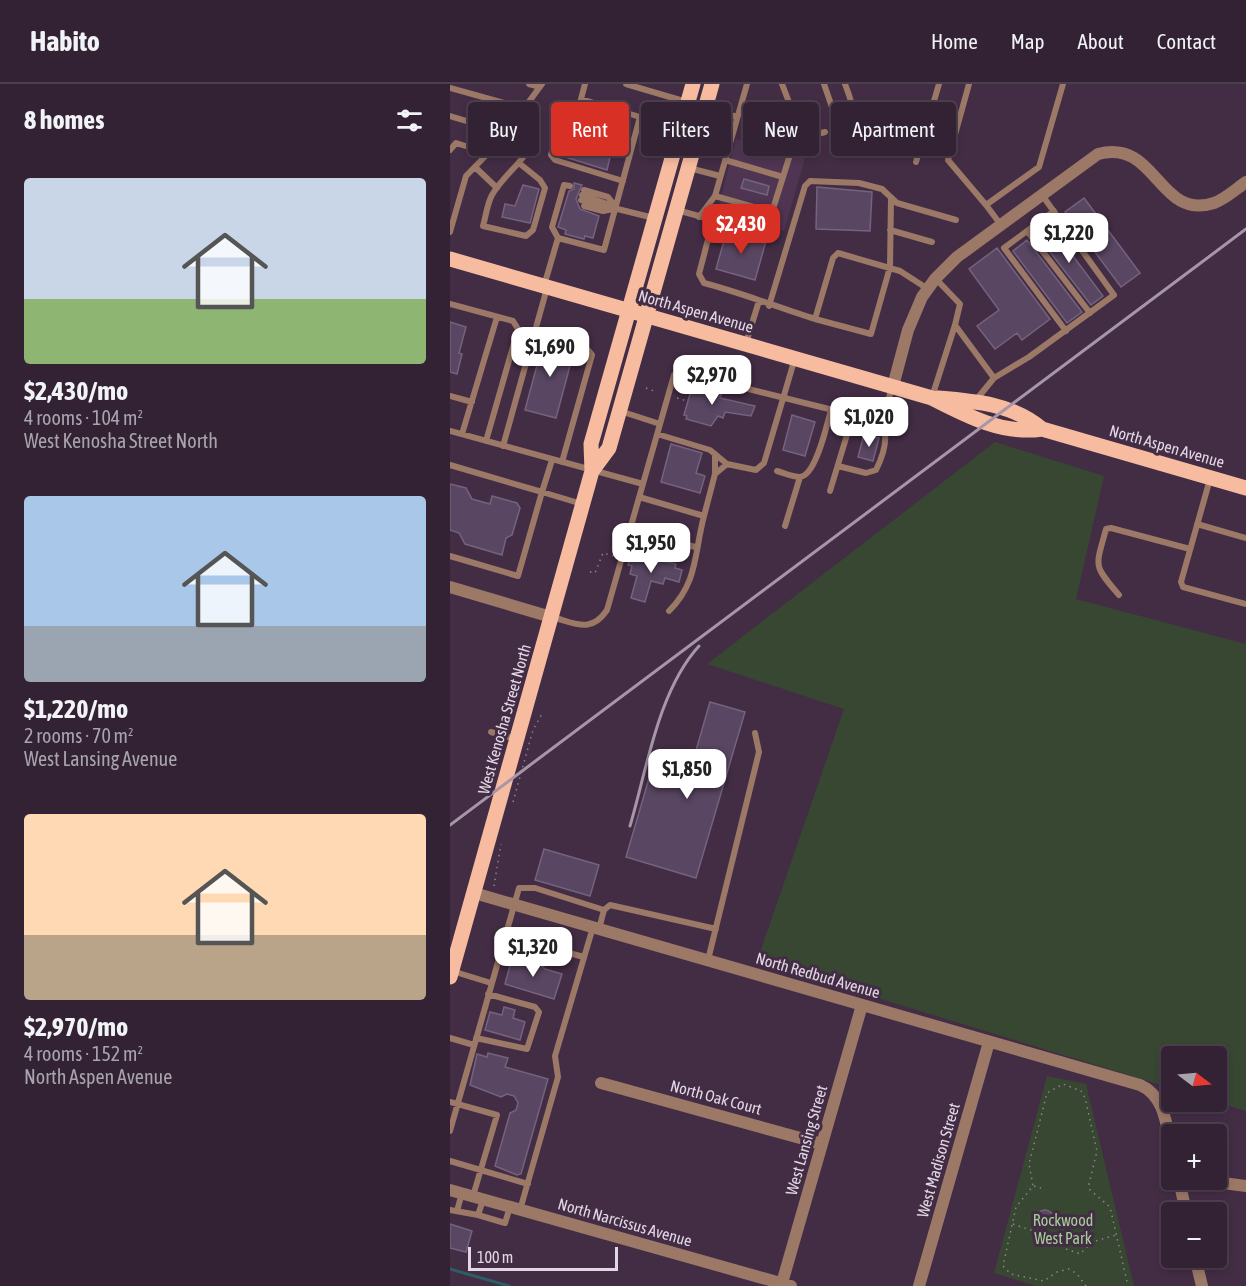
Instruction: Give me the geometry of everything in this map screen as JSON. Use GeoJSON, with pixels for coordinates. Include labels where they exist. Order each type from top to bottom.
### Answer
{"type":"FeatureCollection","features":[{"type":"Feature","properties":{"kind":"main road","name":"West Kenosha Street North"},"geometry":{"type":"LineString","coordinates":[[688,102],[693,84]]}},
{"type":"Feature","properties":{"kind":"main road","name":"West Kenosha Street North"},"geometry":{"type":"LineString","coordinates":[[707,102],[712,84]]}},
{"type":"Feature","properties":{"kind":"main road","name":"West Kenosha Street North"},"geometry":{"type":"LineString","coordinates":[[451,974],[592,471],[591,444],[673,156]]}},
{"type":"Feature","properties":{"kind":"main road","name":"West Kenosha Street North"},"geometry":{"type":"LineString","coordinates":[[592,471],[609,448],[691,156]]}},
{"type":"Feature","properties":{"kind":"main road","name":"North Aspen Avenue"},"geometry":{"type":"LineString","coordinates":[[450,259],[932,398],[970,417],[1021,432],[1042,429],[1246,488]]}},
{"type":"Feature","properties":{"kind":"main road","name":"North Aspen Avenue"},"geometry":{"type":"LineString","coordinates":[[932,398],[976,401],[1025,414],[1042,429]]}},
{"type":"Feature","properties":{"kind":"street"},"geometry":{"type":"LineString","coordinates":[[892,386],[908,330],[932,284],[957,257],[1098,154],[1113,150],[1136,157],[1172,196],[1202,205],[1216,202],[1246,182]]}},
{"type":"Feature","properties":{"kind":"street"},"geometry":{"type":"LineString","coordinates":[[450,587],[551,616]]}},
{"type":"Feature","properties":{"kind":"street","name":"North Redbud Avenue"},"geometry":{"type":"LineString","coordinates":[[474,892],[1152,1090],[1160,1101],[1166,1124]]}},
{"type":"Feature","properties":{"kind":"street","name":"West Lansing Street"},"geometry":{"type":"LineString","coordinates":[[786,1285],[822,1144],[862,1005]]}},
{"type":"Feature","properties":{"kind":"street","name":"West Madison Street"},"geometry":{"type":"LineString","coordinates":[[919,1286],[989,1042]]}},
{"type":"Feature","properties":{"kind":"street","name":"North Oak Court"},"geometry":{"type":"LineString","coordinates":[[601,1083],[822,1144]]}},
{"type":"Feature","properties":{"kind":"street"},"geometry":{"type":"LineString","coordinates":[[1227,1183],[1246,1186]]}},
{"type":"Feature","properties":{"kind":"street","name":"North Narcissus Avenue"},"geometry":{"type":"LineString","coordinates":[[467,1195],[786,1285]]}},
{"type":"Feature","properties":{"kind":"street"},"geometry":{"type":"LineString","coordinates":[[1198,1268],[1202,1286]]}},
{"type":"Feature","properties":{"kind":"lane"},"geometry":{"type":"LineString","coordinates":[[529,84],[541,86],[531,102]]}},
{"type":"Feature","properties":{"kind":"lane"},"geometry":{"type":"LineString","coordinates":[[580,102],[585,84]]}},
{"type":"Feature","properties":{"kind":"lane"},"geometry":{"type":"LineString","coordinates":[[626,84],[688,102]]}},
{"type":"Feature","properties":{"kind":"lane"},"geometry":{"type":"LineString","coordinates":[[699,216],[715,196],[747,84]]}},
{"type":"Feature","properties":{"kind":"lane"},"geometry":{"type":"LineString","coordinates":[[782,84],[800,130],[811,136],[845,124],[852,114],[851,99],[845,84]]}},
{"type":"Feature","properties":{"kind":"lane"},"geometry":{"type":"LineString","coordinates":[[824,84],[831,104]]}},
{"type":"Feature","properties":{"kind":"lane"},"geometry":{"type":"LineString","coordinates":[[934,102],[939,84]]}},
{"type":"Feature","properties":{"kind":"lane"},"geometry":{"type":"LineString","coordinates":[[969,84],[948,160],[1001,225]]}},
{"type":"Feature","properties":{"kind":"lane"},"geometry":{"type":"LineString","coordinates":[[986,205],[1039,167],[1063,84]]}},
{"type":"Feature","properties":{"kind":"lane"},"geometry":{"type":"LineString","coordinates":[[450,88],[501,102]]}},
{"type":"Feature","properties":{"kind":"lane"},"geometry":{"type":"LineString","coordinates":[[558,238],[604,250],[640,117],[581,99]]}},
{"type":"Feature","properties":{"kind":"lane"},"geometry":{"type":"LineString","coordinates":[[731,115],[737,117]]}},
{"type":"Feature","properties":{"kind":"lane"},"geometry":{"type":"LineString","coordinates":[[450,116],[468,121]]}},
{"type":"Feature","properties":{"kind":"lane"},"geometry":{"type":"LineString","coordinates":[[450,150],[453,142],[468,147]]}},
{"type":"Feature","properties":{"kind":"lane"},"geometry":{"type":"LineString","coordinates":[[450,232],[466,176],[485,156]]}},
{"type":"Feature","properties":{"kind":"lane"},"geometry":{"type":"LineString","coordinates":[[519,163],[540,180],[545,188],[533,230],[526,237],[483,226],[491,196],[497,188],[519,163],[525,156]]}},
{"type":"Feature","properties":{"kind":"lane"},"geometry":{"type":"LineString","coordinates":[[553,156],[555,160],[623,181]]}},
{"type":"Feature","properties":{"kind":"lane"},"geometry":{"type":"LineString","coordinates":[[916,162],[918,156]]}},
{"type":"Feature","properties":{"kind":"lane"},"geometry":{"type":"LineString","coordinates":[[715,196],[772,212],[789,158]]}},
{"type":"Feature","properties":{"kind":"lane"},"geometry":{"type":"LineString","coordinates":[[724,160],[783,177]]}},
{"type":"Feature","properties":{"kind":"lane"},"geometry":{"type":"LineString","coordinates":[[475,167],[497,188]]}},
{"type":"Feature","properties":{"kind":"lane"},"geometry":{"type":"LineString","coordinates":[[688,167],[720,176]]}},
{"type":"Feature","properties":{"kind":"lane"},"geometry":{"type":"LineString","coordinates":[[769,306],[805,186],[810,181],[859,183],[882,189],[897,203],[956,220]]}},
{"type":"Feature","properties":{"kind":"lane"},"geometry":{"type":"LineString","coordinates":[[503,446],[536,329],[558,238],[552,227],[565,194]]}},
{"type":"Feature","properties":{"kind":"lane"},"geometry":{"type":"LineString","coordinates":[[976,401],[994,378],[1066,331],[1114,295],[1042,195]]}},
{"type":"Feature","properties":{"kind":"lane"},"geometry":{"type":"LineString","coordinates":[[676,210],[713,220],[699,274],[704,283],[750,295],[769,306],[865,335],[871,334],[890,267],[891,197]]}},
{"type":"Feature","properties":{"kind":"lane"},"geometry":{"type":"LineString","coordinates":[[616,208],[603,211],[583,198],[605,201],[616,208],[655,218]]}},
{"type":"Feature","properties":{"kind":"lane"},"geometry":{"type":"LineString","coordinates":[[1054,211],[1004,248],[1066,331]]}},
{"type":"Feature","properties":{"kind":"lane"},"geometry":{"type":"LineString","coordinates":[[890,230],[932,242]]}},
{"type":"Feature","properties":{"kind":"lane"},"geometry":{"type":"LineString","coordinates":[[1027,231],[1090,313]]}},
{"type":"Feature","properties":{"kind":"lane"},"geometry":{"type":"LineString","coordinates":[[815,319],[833,258],[838,253],[890,267],[932,284],[960,304],[932,398]]}},
{"type":"Feature","properties":{"kind":"lane"},"geometry":{"type":"LineString","coordinates":[[746,344],[759,301]]}},
{"type":"Feature","properties":{"kind":"lane"},"geometry":{"type":"LineString","coordinates":[[450,304],[513,321],[518,330],[486,441]]}},
{"type":"Feature","properties":{"kind":"lane"},"geometry":{"type":"LineString","coordinates":[[462,434],[496,317]]}},
{"type":"Feature","properties":{"kind":"lane"},"geometry":{"type":"LineString","coordinates":[[955,325],[994,378]]}},
{"type":"Feature","properties":{"kind":"lane"},"geometry":{"type":"LineString","coordinates":[[536,329],[576,340],[585,345],[592,355],[562,462]]}},
{"type":"Feature","properties":{"kind":"lane"},"geometry":{"type":"LineString","coordinates":[[657,434],[710,450],[727,464],[751,470],[761,467],[795,358]]}},
{"type":"Feature","properties":{"kind":"lane"},"geometry":{"type":"LineString","coordinates":[[551,616],[582,625],[592,625],[600,621],[607,610],[674,375],[680,372],[882,423]]}},
{"type":"Feature","properties":{"kind":"lane"},"geometry":{"type":"LineString","coordinates":[[838,466],[866,473],[876,470],[886,438],[886,431],[882,423],[892,386]]}},
{"type":"Feature","properties":{"kind":"lane"},"geometry":{"type":"LineString","coordinates":[[450,396],[472,402]]}},
{"type":"Feature","properties":{"kind":"lane"},"geometry":{"type":"LineString","coordinates":[[777,471],[800,477],[808,474],[814,466],[831,410]]}},
{"type":"Feature","properties":{"kind":"lane"},"geometry":{"type":"LineString","coordinates":[[619,411],[660,424]]}},
{"type":"Feature","properties":{"kind":"lane"},"geometry":{"type":"LineString","coordinates":[[830,491],[853,415]]}},
{"type":"Feature","properties":{"kind":"lane"},"geometry":{"type":"LineString","coordinates":[[450,430],[643,484]]}},
{"type":"Feature","properties":{"kind":"lane"},"geometry":{"type":"LineString","coordinates":[[669,611],[684,596],[695,561],[695,547],[715,474],[715,454]]}},
{"type":"Feature","properties":{"kind":"lane"},"geometry":{"type":"LineString","coordinates":[[450,555],[518,576],[552,460]]}},
{"type":"Feature","properties":{"kind":"lane"},"geometry":{"type":"LineString","coordinates":[[715,474],[727,464]]}},
{"type":"Feature","properties":{"kind":"lane"},"geometry":{"type":"LineString","coordinates":[[450,465],[583,504]]}},
{"type":"Feature","properties":{"kind":"lane"},"geometry":{"type":"LineString","coordinates":[[785,526],[800,477]]}},
{"type":"Feature","properties":{"kind":"lane"},"geometry":{"type":"LineString","coordinates":[[1210,478],[1181,582],[1183,587],[1246,604]]}},
{"type":"Feature","properties":{"kind":"lane"},"geometry":{"type":"LineString","coordinates":[[639,497],[704,516]]}},
{"type":"Feature","properties":{"kind":"lane"},"geometry":{"type":"LineString","coordinates":[[1197,524],[1246,538]]}},
{"type":"Feature","properties":{"kind":"lane"},"geometry":{"type":"LineString","coordinates":[[630,528],[695,547]]}},
{"type":"Feature","properties":{"kind":"lane"},"geometry":{"type":"LineString","coordinates":[[1119,595],[1098,570],[1096,564],[1106,529],[1111,528],[1190,549]]}},
{"type":"Feature","properties":{"kind":"lane"},"geometry":{"type":"LineString","coordinates":[[491,732],[517,739]]}},
{"type":"Feature","properties":{"kind":"lane"},"geometry":{"type":"LineString","coordinates":[[708,960],[759,752],[755,733]]}},
{"type":"Feature","properties":{"kind":"lane"},"geometry":{"type":"LineString","coordinates":[[450,1131],[519,888],[535,888],[604,910]]}},
{"type":"Feature","properties":{"kind":"lane"},"geometry":{"type":"LineString","coordinates":[[453,1210],[505,1223],[528,1184],[558,1077],[555,1056],[584,957],[604,910],[610,905],[616,905],[716,929]]}},
{"type":"Feature","properties":{"kind":"lane"},"geometry":{"type":"LineString","coordinates":[[505,936],[584,957]]}},
{"type":"Feature","properties":{"kind":"lane"},"geometry":{"type":"LineString","coordinates":[[451,974],[491,983]]}},
{"type":"Feature","properties":{"kind":"lane"},"geometry":{"type":"LineString","coordinates":[[450,1038],[527,1049],[539,1012],[535,1007],[488,994]]}},
{"type":"Feature","properties":{"kind":"lane"},"geometry":{"type":"LineString","coordinates":[[450,1102],[497,1115],[481,1170],[467,1195],[453,1210]]}},
{"type":"Feature","properties":{"kind":"lane"},"geometry":{"type":"LineString","coordinates":[[450,1161],[528,1184]]}},
{"type":"Feature","properties":{"kind":"lane"},"geometry":{"type":"LineString","coordinates":[[467,1195],[478,1215]]}},
{"type":"Feature","properties":{"kind":"path"},"geometry":{"type":"LineString","coordinates":[[646,388],[654,391]]}},
{"type":"Feature","properties":{"kind":"path"},"geometry":{"type":"LineString","coordinates":[[673,397],[687,401]]}},
{"type":"Feature","properties":{"kind":"path"},"geometry":{"type":"LineString","coordinates":[[590,572],[595,573],[603,553],[622,558]]}},
{"type":"Feature","properties":{"kind":"path"},"geometry":{"type":"LineString","coordinates":[[513,804],[533,730],[543,712]]}},
{"type":"Feature","properties":{"kind":"path"},"geometry":{"type":"LineString","coordinates":[[489,897],[494,886],[503,837]]}},
{"type":"Feature","properties":{"kind":"path"},"geometry":{"type":"LineString","coordinates":[[1034,1186],[1029,1164],[1047,1093],[1058,1084],[1073,1086],[1085,1098],[1096,1141],[1096,1157],[1090,1190],[1110,1207],[1128,1286]]}},
{"type":"Feature","properties":{"kind":"path"},"geometry":{"type":"LineString","coordinates":[[1034,1186],[1041,1188]]}},
{"type":"Feature","properties":{"kind":"path"},"geometry":{"type":"LineString","coordinates":[[1034,1186],[1016,1207],[1002,1261],[1006,1271],[1044,1281],[1057,1272],[1069,1269],[1077,1274],[1086,1286]]}},
{"type":"Feature","properties":{"kind":"path"},"geometry":{"type":"LineString","coordinates":[[1012,1223],[1057,1239],[1066,1249],[1080,1254],[1092,1242],[1117,1235]]}},
{"type":"Feature","properties":{"kind":"shaded area"},"geometry":{"type":"Polygon","coordinates":[[[736,139],[743,141],[743,156],[805,158],[784,231],[717,213],[736,139]]]}},
{"type":"Feature","properties":{"kind":"green space"},"geometry":{"type":"Polygon","coordinates":[[[995,442],[1104,476],[1076,599],[1246,644],[1246,1111],[1227,1105],[1227,1046],[1161,1046],[1161,1085],[757,961],[844,709],[707,664],[995,442]]]}},
{"type":"Feature","properties":{"kind":"green space","name":"Rockwood West Park"},"geometry":{"type":"Polygon","coordinates":[[[1047,1076],[1086,1084],[1134,1286],[1036,1286],[994,1273],[1047,1076]]]}},
{"type":"Feature","properties":{"kind":"building"},"geometry":{"type":"Polygon","coordinates":[[[605,156],[610,157],[607,170],[565,157],[605,156]]]}},
{"type":"Feature","properties":{"kind":"building"},"geometry":{"type":"Polygon","coordinates":[[[744,179],[769,186],[767,195],[741,188],[744,179]]]}},
{"type":"Feature","properties":{"kind":"building"},"geometry":{"type":"Polygon","coordinates":[[[574,183],[582,185],[576,199],[580,209],[599,216],[593,238],[585,236],[584,239],[565,234],[566,230],[558,227],[569,191],[574,189],[574,183]]]}},
{"type":"Feature","properties":{"kind":"building"},"geometry":{"type":"Polygon","coordinates":[[[523,185],[539,189],[530,223],[502,217],[505,204],[515,206],[523,185]]]}},
{"type":"Feature","properties":{"kind":"building"},"geometry":{"type":"Polygon","coordinates":[[[817,187],[872,192],[870,231],[816,229],[817,187]]]}},
{"type":"Feature","properties":{"kind":"building"},"geometry":{"type":"Polygon","coordinates":[[[1084,198],[1140,273],[1121,287],[1065,212],[1084,198]]]}},
{"type":"Feature","properties":{"kind":"building"},"geometry":{"type":"Polygon","coordinates":[[[1049,224],[1103,296],[1091,305],[1036,234],[1049,224]]]}},
{"type":"Feature","properties":{"kind":"building"},"geometry":{"type":"Polygon","coordinates":[[[727,230],[766,241],[755,280],[716,269],[727,230]]]}},
{"type":"Feature","properties":{"kind":"building"},"geometry":{"type":"Polygon","coordinates":[[[1027,240],[1082,312],[1067,323],[1013,251],[1027,240]]]}},
{"type":"Feature","properties":{"kind":"building"},"geometry":{"type":"Polygon","coordinates":[[[997,248],[1050,319],[1022,340],[1017,333],[995,349],[977,326],[999,310],[969,269],[997,248]]]}},
{"type":"Feature","properties":{"kind":"building"},"geometry":{"type":"Polygon","coordinates":[[[450,322],[466,327],[459,353],[462,354],[457,374],[450,372],[450,322]]]}},
{"type":"Feature","properties":{"kind":"building"},"geometry":{"type":"Polygon","coordinates":[[[544,339],[575,347],[556,418],[525,410],[544,339]]]}},
{"type":"Feature","properties":{"kind":"building"},"geometry":{"type":"Polygon","coordinates":[[[693,383],[722,392],[720,398],[755,406],[751,416],[725,412],[723,418],[718,416],[711,426],[686,419],[687,416],[684,415],[693,383]]]}},
{"type":"Feature","properties":{"kind":"building"},"geometry":{"type":"Polygon","coordinates":[[[792,415],[815,422],[805,456],[783,450],[792,415]]]}},
{"type":"Feature","properties":{"kind":"building"},"geometry":{"type":"Polygon","coordinates":[[[864,434],[879,438],[873,461],[858,457],[864,434]]]}},
{"type":"Feature","properties":{"kind":"building"},"geometry":{"type":"Polygon","coordinates":[[[671,444],[702,453],[696,473],[705,476],[700,493],[661,482],[671,444]]]}},
{"type":"Feature","properties":{"kind":"building"},"geometry":{"type":"Polygon","coordinates":[[[450,484],[466,488],[472,499],[490,504],[492,496],[517,503],[520,508],[512,535],[506,538],[502,555],[465,544],[459,533],[450,530],[450,484]]]}},
{"type":"Feature","properties":{"kind":"building"},"geometry":{"type":"Polygon","coordinates":[[[640,555],[676,564],[675,568],[682,570],[679,582],[665,578],[663,584],[651,581],[645,602],[631,598],[637,576],[630,574],[632,566],[628,565],[630,558],[640,555]]]}},
{"type":"Feature","properties":{"kind":"building"},"geometry":{"type":"Polygon","coordinates":[[[710,702],[745,712],[696,878],[626,857],[652,768],[688,778],[710,702]]]}},
{"type":"Feature","properties":{"kind":"building"},"geometry":{"type":"Polygon","coordinates":[[[544,849],[599,865],[590,896],[535,880],[544,849]]]}},
{"type":"Feature","properties":{"kind":"building"},"geometry":{"type":"Polygon","coordinates":[[[512,958],[540,964],[545,969],[562,974],[554,999],[505,984],[512,958]]]}},
{"type":"Feature","properties":{"kind":"building"},"geometry":{"type":"Polygon","coordinates":[[[504,1007],[515,1010],[513,1018],[525,1022],[520,1040],[485,1030],[490,1012],[502,1015],[504,1007]]]}},
{"type":"Feature","properties":{"kind":"building"},"geometry":{"type":"Polygon","coordinates":[[[488,1053],[508,1058],[505,1067],[548,1079],[521,1174],[517,1175],[495,1166],[510,1113],[516,1110],[518,1103],[514,1096],[507,1094],[501,1097],[470,1085],[477,1054],[487,1057],[488,1053]]]}},
{"type":"Feature","properties":{"kind":"building"},"geometry":{"type":"Polygon","coordinates":[[[1042,1210],[1048,1210],[1053,1218],[1051,1224],[1042,1226],[1037,1221],[1037,1215],[1042,1210]]]}},
{"type":"Feature","properties":{"kind":"building"},"geometry":{"type":"Polygon","coordinates":[[[450,1224],[472,1231],[466,1252],[450,1248],[450,1224]]]}},
{"type":"Feature","properties":{"kind":"waterway"},"geometry":{"type":"LineString","coordinates":[[450,1269],[509,1286]]}},
{"type":"Feature","properties":{"kind":"railway"},"geometry":{"type":"LineString","coordinates":[[450,825],[1246,229]]}},
{"type":"Feature","properties":{"kind":"railway"},"geometry":{"type":"LineString","coordinates":[[630,826],[648,756],[664,708],[673,685],[699,646]]}}]}
